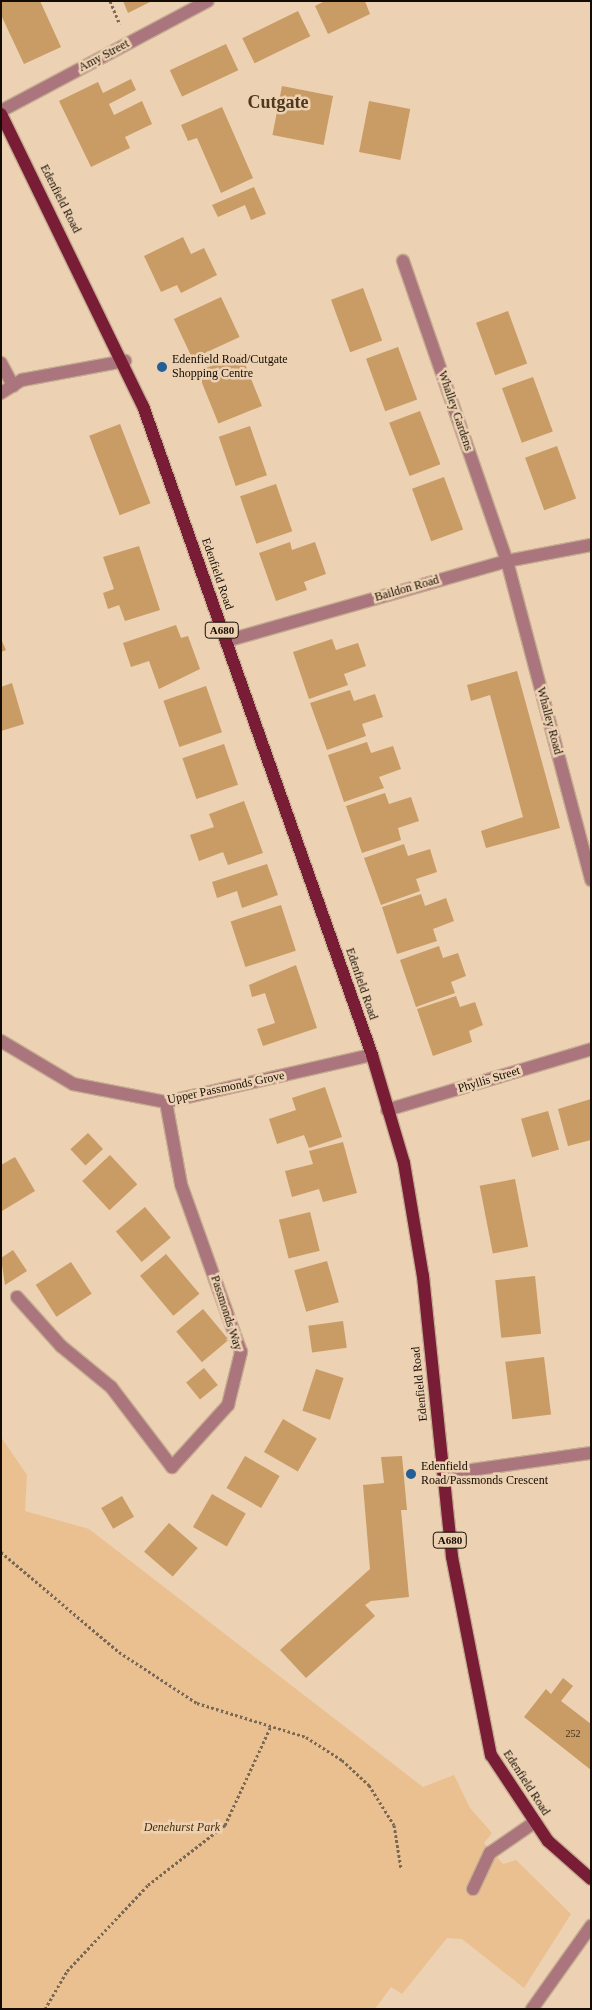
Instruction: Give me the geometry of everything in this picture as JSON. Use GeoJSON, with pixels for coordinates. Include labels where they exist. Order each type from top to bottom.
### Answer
{"type":"FeatureCollection","features":[{"type":"Feature","properties":{"kind":"main road","name":"Edenfield Road"},"geometry":{"type":"LineString","coordinates":[[1,112],[125,361],[372,1055],[404,1163],[423,1276],[452,1557],[491,1755],[548,1841],[591,1880]]}},
{"type":"Feature","properties":{"kind":"street","name":"Amy Street"},"geometry":{"type":"LineString","coordinates":[[1,112],[208,1]]}},
{"type":"Feature","properties":{"kind":"street","name":"Whalley Gardens"},"geometry":{"type":"LineString","coordinates":[[404,261],[507,561]]}},
{"type":"Feature","properties":{"kind":"street"},"geometry":{"type":"LineString","coordinates":[[1,393],[13,386],[125,361]]}},
{"type":"Feature","properties":{"kind":"street"},"geometry":{"type":"LineString","coordinates":[[1,363],[13,386]]}},
{"type":"Feature","properties":{"kind":"street","name":"Baildon Road"},"geometry":{"type":"LineString","coordinates":[[226,641],[507,561],[591,545]]}},
{"type":"Feature","properties":{"kind":"street","name":"Whalley Road"},"geometry":{"type":"LineString","coordinates":[[507,561],[591,880]]}},
{"type":"Feature","properties":{"kind":"street","name":"Upper Passmonds Grove"},"geometry":{"type":"LineString","coordinates":[[1,1041],[74,1084],[166,1102],[372,1055]]}},
{"type":"Feature","properties":{"kind":"street","name":"Phyllis Street"},"geometry":{"type":"LineString","coordinates":[[387,1110],[591,1049]]}},
{"type":"Feature","properties":{"kind":"street","name":"Passmonds Way"},"geometry":{"type":"LineString","coordinates":[[17,1297],[61,1346],[110,1387],[172,1467],[228,1405],[241,1352],[181,1184],[166,1102]]}},
{"type":"Feature","properties":{"kind":"street"},"geometry":{"type":"LineString","coordinates":[[443,1474],[591,1453]]}},
{"type":"Feature","properties":{"kind":"street"},"geometry":{"type":"LineString","coordinates":[[473,1890],[490,1853],[534,1822]]}},
{"type":"Feature","properties":{"kind":"street"},"geometry":{"type":"LineString","coordinates":[[532,2009],[591,1926]]}},
{"type":"Feature","properties":{"kind":"path"},"geometry":{"type":"LineString","coordinates":[[1,1552],[127,1658],[197,1703],[306,1737],[369,1785],[394,1825],[401,1868]]}},
{"type":"Feature","properties":{"kind":"path"},"geometry":{"type":"LineString","coordinates":[[45,2009],[68,1972],[148,1886],[225,1825],[271,1726]]}},
{"type":"Feature","properties":{"kind":"green space","name":"Denehurst Park"},"geometry":{"type":"Polygon","coordinates":[[[1,1437],[27,1475],[25,1511],[89,1529],[423,1787],[454,1775],[470,1808],[492,1833],[484,1843],[503,1864],[516,1860],[571,1914],[524,1988],[462,1939],[447,1938],[402,1994],[391,1987],[375,2009],[1,2009],[1,1437]]]}},
{"type":"Feature","properties":{"kind":"building"},"geometry":{"type":"Polygon","coordinates":[[[1,1],[40,1],[61,47],[24,64],[1,15],[1,1]]]}},
{"type":"Feature","properties":{"kind":"building"},"geometry":{"type":"Polygon","coordinates":[[[123,1],[152,1],[128,13],[123,1]]]}},
{"type":"Feature","properties":{"kind":"building"},"geometry":{"type":"Polygon","coordinates":[[[325,1],[365,1],[370,14],[328,34],[315,6],[325,1]]]}},
{"type":"Feature","properties":{"kind":"building"},"geometry":{"type":"Polygon","coordinates":[[[298,11],[310,36],[255,63],[242,38],[298,11]]]}},
{"type":"Feature","properties":{"kind":"building"},"geometry":{"type":"Polygon","coordinates":[[[226,44],[238,70],[182,96],[170,70],[226,44]]]}},
{"type":"Feature","properties":{"kind":"building"},"geometry":{"type":"Polygon","coordinates":[[[131,79],[136,90],[109,104],[114,115],[142,101],[152,124],[125,137],[130,148],[91,167],[59,101],[98,82],[103,93],[131,79]]]}},
{"type":"Feature","properties":{"kind":"building"},"geometry":{"type":"Polygon","coordinates":[[[282,86],[333,96],[324,145],[272,135],[282,86]]]}},
{"type":"Feature","properties":{"kind":"building"},"geometry":{"type":"Polygon","coordinates":[[[369,101],[410,109],[400,160],[359,152],[369,101]]]}},
{"type":"Feature","properties":{"kind":"building"},"geometry":{"type":"Polygon","coordinates":[[[222,107],[253,178],[221,193],[197,138],[188,141],[181,125],[222,107]]]}},
{"type":"Feature","properties":{"kind":"building"},"geometry":{"type":"Polygon","coordinates":[[[254,187],[266,214],[251,220],[245,205],[218,217],[212,205],[254,187]]]}},
{"type":"Feature","properties":{"kind":"building"},"geometry":{"type":"Polygon","coordinates":[[[183,237],[191,254],[204,248],[217,275],[181,293],[177,285],[161,292],[144,256],[183,237]]]}},
{"type":"Feature","properties":{"kind":"building"},"geometry":{"type":"Polygon","coordinates":[[[363,288],[382,341],[350,352],[331,300],[363,288]]]}},
{"type":"Feature","properties":{"kind":"building"},"geometry":{"type":"Polygon","coordinates":[[[221,297],[240,337],[192,359],[174,319],[221,297]]]}},
{"type":"Feature","properties":{"kind":"building"},"geometry":{"type":"Polygon","coordinates":[[[508,311],[527,364],[495,375],[476,323],[508,311]]]}},
{"type":"Feature","properties":{"kind":"building"},"geometry":{"type":"Polygon","coordinates":[[[398,347],[417,400],[385,411],[366,359],[398,347]]]}},
{"type":"Feature","properties":{"kind":"building"},"geometry":{"type":"Polygon","coordinates":[[[241,354],[262,406],[218,424],[197,372],[241,354]]]}},
{"type":"Feature","properties":{"kind":"building"},"geometry":{"type":"Polygon","coordinates":[[[533,377],[553,432],[522,443],[502,388],[533,377]]]}},
{"type":"Feature","properties":{"kind":"building"},"geometry":{"type":"Polygon","coordinates":[[[420,411],[440,464],[410,476],[389,423],[420,411]]]}},
{"type":"Feature","properties":{"kind":"building"},"geometry":{"type":"Polygon","coordinates":[[[120,424],[150,503],[120,515],[89,436],[120,424]]]}},
{"type":"Feature","properties":{"kind":"building"},"geometry":{"type":"Polygon","coordinates":[[[250,426],[267,475],[236,486],[219,437],[250,426]]]}},
{"type":"Feature","properties":{"kind":"building"},"geometry":{"type":"Polygon","coordinates":[[[557,446],[576,499],[544,510],[525,458],[557,446]]]}},
{"type":"Feature","properties":{"kind":"building"},"geometry":{"type":"Polygon","coordinates":[[[444,477],[463,530],[431,541],[412,489],[444,477]]]}},
{"type":"Feature","properties":{"kind":"building"},"geometry":{"type":"Polygon","coordinates":[[[276,484],[292,531],[256,544],[240,496],[276,484]]]}},
{"type":"Feature","properties":{"kind":"building"},"geometry":{"type":"Polygon","coordinates":[[[290,542],[292,550],[315,542],[326,574],[304,582],[307,590],[276,601],[259,553],[290,542]]]}},
{"type":"Feature","properties":{"kind":"building"},"geometry":{"type":"Polygon","coordinates":[[[139,546],[160,610],[125,621],[119,605],[108,609],[103,593],[114,589],[103,557],[139,546]]]}},
{"type":"Feature","properties":{"kind":"building"},"geometry":{"type":"Polygon","coordinates":[[[176,625],[181,638],[188,636],[200,669],[159,689],[149,661],[131,667],[123,643],[176,625]]]}},
{"type":"Feature","properties":{"kind":"building"},"geometry":{"type":"Polygon","coordinates":[[[1,639],[6,650],[1,652],[1,639]]]}},
{"type":"Feature","properties":{"kind":"building"},"geometry":{"type":"Polygon","coordinates":[[[332,639],[336,650],[358,643],[366,666],[344,674],[348,685],[309,699],[293,652],[332,639]]]}},
{"type":"Feature","properties":{"kind":"building"},"geometry":{"type":"Polygon","coordinates":[[[517,671],[560,828],[486,848],[481,831],[523,817],[490,695],[471,701],[467,685],[517,671]]]}},
{"type":"Feature","properties":{"kind":"building"},"geometry":{"type":"Polygon","coordinates":[[[12,683],[24,724],[1,731],[1,687],[12,683]]]}},
{"type":"Feature","properties":{"kind":"building"},"geometry":{"type":"Polygon","coordinates":[[[206,686],[222,732],[179,747],[163,701],[206,686]]]}},
{"type":"Feature","properties":{"kind":"building"},"geometry":{"type":"Polygon","coordinates":[[[350,690],[354,701],[375,694],[383,717],[362,724],[366,736],[327,750],[310,703],[350,690]]]}},
{"type":"Feature","properties":{"kind":"building"},"geometry":{"type":"Polygon","coordinates":[[[367,742],[371,753],[393,746],[401,769],[379,777],[384,788],[344,802],[328,755],[367,742]]]}},
{"type":"Feature","properties":{"kind":"building"},"geometry":{"type":"Polygon","coordinates":[[[224,744],[238,785],[196,799],[182,758],[224,744]]]}},
{"type":"Feature","properties":{"kind":"building"},"geometry":{"type":"Polygon","coordinates":[[[385,793],[389,804],[411,797],[419,821],[398,828],[401,840],[362,853],[346,806],[385,793]]]}},
{"type":"Feature","properties":{"kind":"building"},"geometry":{"type":"Polygon","coordinates":[[[244,801],[263,853],[228,865],[223,852],[199,861],[190,835],[214,827],[209,814],[244,801]]]}},
{"type":"Feature","properties":{"kind":"building"},"geometry":{"type":"Polygon","coordinates":[[[404,844],[408,856],[430,849],[437,872],[416,879],[420,891],[381,905],[364,858],[404,844]]]}},
{"type":"Feature","properties":{"kind":"building"},"geometry":{"type":"Polygon","coordinates":[[[267,864],[278,895],[242,908],[237,891],[217,898],[212,882],[267,864]]]}},
{"type":"Feature","properties":{"kind":"building"},"geometry":{"type":"Polygon","coordinates":[[[421,894],[425,906],[446,898],[454,921],[433,929],[437,941],[397,954],[382,907],[421,894]]]}},
{"type":"Feature","properties":{"kind":"building"},"geometry":{"type":"Polygon","coordinates":[[[281,905],[296,951],[245,967],[231,921],[281,905]]]}},
{"type":"Feature","properties":{"kind":"building"},"geometry":{"type":"Polygon","coordinates":[[[439,946],[443,958],[458,953],[466,976],[451,982],[455,993],[416,1007],[400,960],[439,946]]]}},
{"type":"Feature","properties":{"kind":"building"},"geometry":{"type":"Polygon","coordinates":[[[296,965],[317,1028],[263,1046],[257,1029],[275,1023],[265,993],[252,997],[249,985],[296,965]]]}},
{"type":"Feature","properties":{"kind":"building"},"geometry":{"type":"Polygon","coordinates":[[[456,996],[460,1007],[475,1002],[483,1025],[469,1031],[472,1042],[433,1056],[417,1009],[456,996]]]}},
{"type":"Feature","properties":{"kind":"building"},"geometry":{"type":"Polygon","coordinates":[[[325,1087],[342,1137],[309,1148],[304,1135],[277,1144],[269,1119],[296,1110],[292,1098],[325,1087]]]}},
{"type":"Feature","properties":{"kind":"building"},"geometry":{"type":"Polygon","coordinates":[[[591,1099],[591,1140],[568,1146],[558,1109],[591,1099]]]}},
{"type":"Feature","properties":{"kind":"building"},"geometry":{"type":"Polygon","coordinates":[[[548,1111],[559,1149],[532,1157],[521,1119],[548,1111]]]}},
{"type":"Feature","properties":{"kind":"building"},"geometry":{"type":"Polygon","coordinates":[[[88,1133],[103,1149],[85,1165],[70,1149],[88,1133]]]}},
{"type":"Feature","properties":{"kind":"building"},"geometry":{"type":"Polygon","coordinates":[[[343,1142],[357,1193],[323,1202],[319,1189],[292,1197],[285,1171],[313,1164],[309,1151],[343,1142]]]}},
{"type":"Feature","properties":{"kind":"building"},"geometry":{"type":"Polygon","coordinates":[[[110,1155],[137,1184],[109,1210],[82,1181],[110,1155]]]}},
{"type":"Feature","properties":{"kind":"building"},"geometry":{"type":"Polygon","coordinates":[[[15,1157],[35,1191],[2,1211],[1,1165],[15,1157]]]}},
{"type":"Feature","properties":{"kind":"building"},"geometry":{"type":"Polygon","coordinates":[[[515,1179],[528,1247],[493,1254],[480,1186],[515,1179]]]}},
{"type":"Feature","properties":{"kind":"building"},"geometry":{"type":"Polygon","coordinates":[[[145,1207],[171,1238],[142,1262],[116,1231],[145,1207]]]}},
{"type":"Feature","properties":{"kind":"building"},"geometry":{"type":"Polygon","coordinates":[[[310,1212],[320,1251],[289,1259],[279,1220],[310,1212]]]}},
{"type":"Feature","properties":{"kind":"building"},"geometry":{"type":"Polygon","coordinates":[[[13,1250],[27,1271],[5,1285],[1,1258],[13,1250]]]}},
{"type":"Feature","properties":{"kind":"building"},"geometry":{"type":"Polygon","coordinates":[[[166,1254],[199,1294],[173,1316],[140,1276],[166,1254]]]}},
{"type":"Feature","properties":{"kind":"building"},"geometry":{"type":"Polygon","coordinates":[[[327,1261],[339,1302],[306,1312],[294,1270],[327,1261]]]}},
{"type":"Feature","properties":{"kind":"building"},"geometry":{"type":"Polygon","coordinates":[[[71,1262],[92,1294],[56,1317],[36,1285],[71,1262]]]}},
{"type":"Feature","properties":{"kind":"building"},"geometry":{"type":"Polygon","coordinates":[[[535,1276],[541,1334],[501,1338],[495,1280],[535,1276]]]}},
{"type":"Feature","properties":{"kind":"building"},"geometry":{"type":"Polygon","coordinates":[[[203,1309],[229,1340],[202,1362],[176,1331],[203,1309]]]}},
{"type":"Feature","properties":{"kind":"building"},"geometry":{"type":"Polygon","coordinates":[[[343,1321],[347,1348],[312,1353],[308,1326],[343,1321]]]}},
{"type":"Feature","properties":{"kind":"building"},"geometry":{"type":"Polygon","coordinates":[[[544,1357],[551,1415],[512,1419],[505,1362],[544,1357]]]}},
{"type":"Feature","properties":{"kind":"building"},"geometry":{"type":"Polygon","coordinates":[[[204,1368],[218,1385],[200,1400],[186,1382],[204,1368]]]}},
{"type":"Feature","properties":{"kind":"building"},"geometry":{"type":"Polygon","coordinates":[[[316,1369],[344,1378],[330,1420],[302,1411],[316,1369]]]}},
{"type":"Feature","properties":{"kind":"building"},"geometry":{"type":"Polygon","coordinates":[[[283,1419],[317,1438],[298,1471],[264,1452],[283,1419]]]}},
{"type":"Feature","properties":{"kind":"building"},"geometry":{"type":"Polygon","coordinates":[[[245,1456],[280,1476],[261,1508],[226,1488],[245,1456]]]}},
{"type":"Feature","properties":{"kind":"building"},"geometry":{"type":"Polygon","coordinates":[[[402,1456],[407,1510],[401,1510],[409,1597],[371,1601],[365,1605],[375,1616],[306,1678],[280,1650],[370,1569],[363,1485],[384,1483],[381,1457],[402,1456]]]}},
{"type":"Feature","properties":{"kind":"building"},"geometry":{"type":"Polygon","coordinates":[[[212,1494],[246,1514],[227,1546],[193,1527],[212,1494]]]}},
{"type":"Feature","properties":{"kind":"building"},"geometry":{"type":"Polygon","coordinates":[[[122,1496],[134,1517],[113,1529],[101,1508],[122,1496]]]}},
{"type":"Feature","properties":{"kind":"building"},"geometry":{"type":"Polygon","coordinates":[[[169,1523],[198,1548],[173,1577],[144,1552],[169,1523]]]}},
{"type":"Feature","properties":{"kind":"building"},"geometry":{"type":"Polygon","coordinates":[[[563,1678],[573,1686],[561,1701],[591,1724],[591,1770],[524,1717],[546,1689],[551,1694],[563,1678]]]}},
{"type":"Feature","properties":{"kind":"place","name":"Edenfield Road/Cutgate Shopping Centre"},"geometry":{"type":"Point","coordinates":[162,367]}},
{"type":"Feature","properties":{"kind":"place","name":"Edenfield Road/Passmonds Crescent"},"geometry":{"type":"Point","coordinates":[411,1474]}},
{"type":"Feature","properties":{"kind":"district","name":"Cutgate"},"geometry":{"type":"Point","coordinates":[278,102]}}]}
